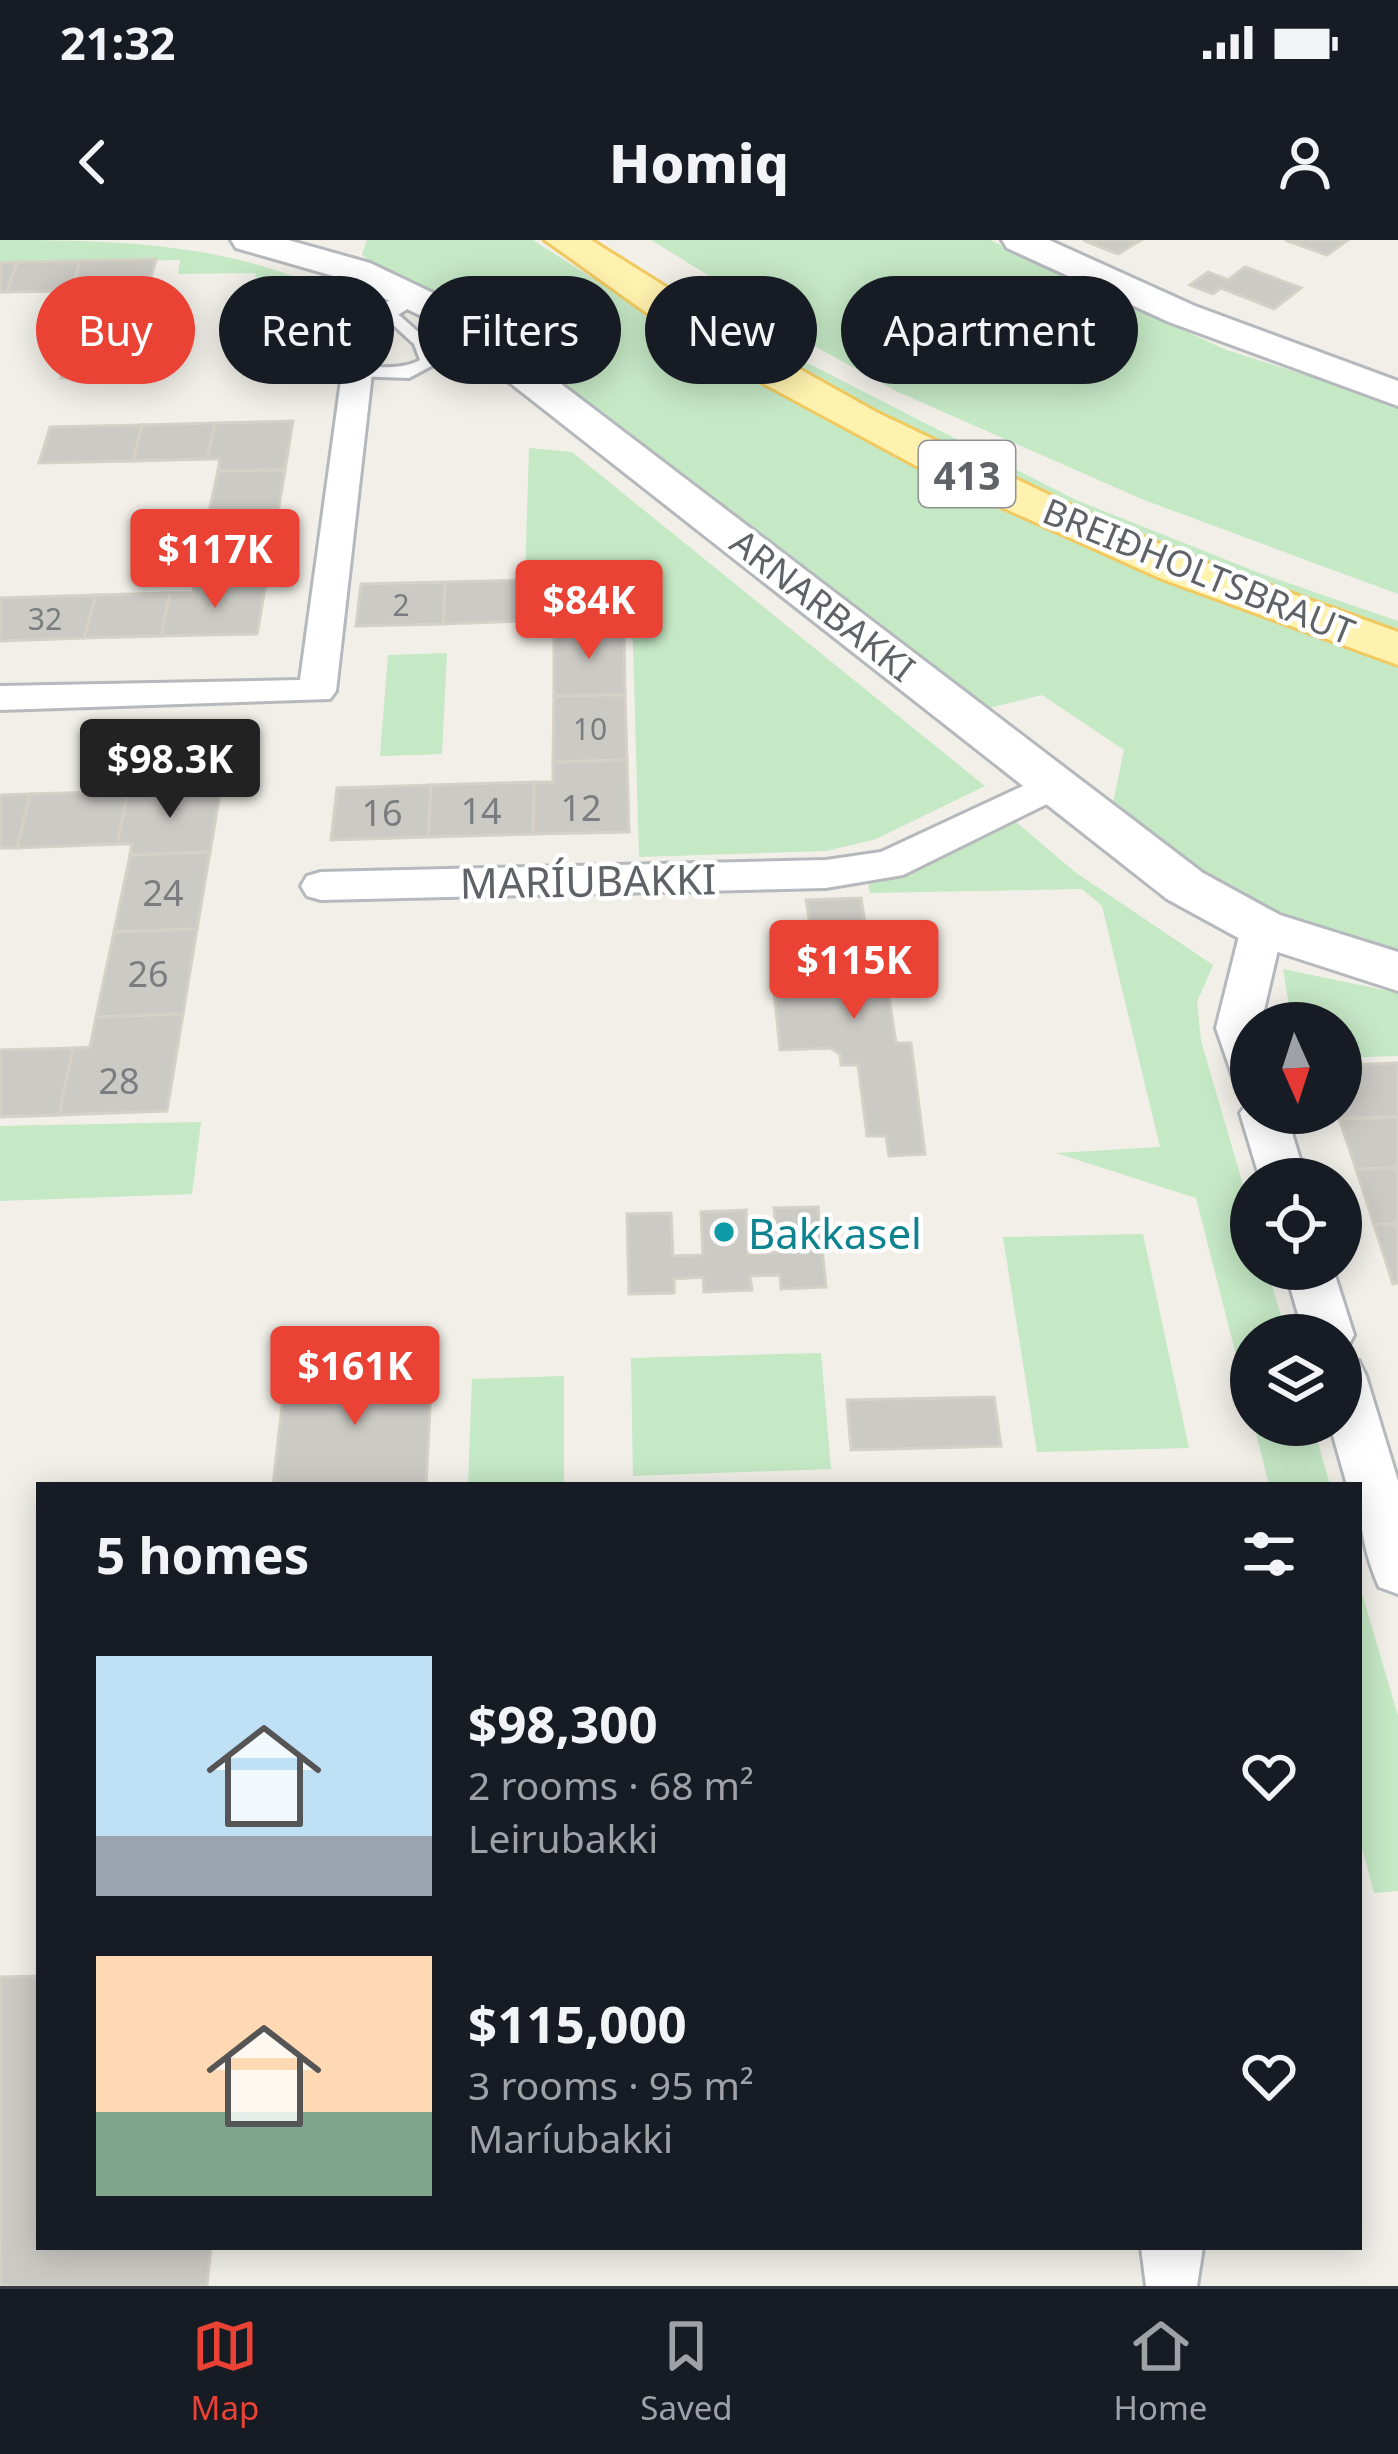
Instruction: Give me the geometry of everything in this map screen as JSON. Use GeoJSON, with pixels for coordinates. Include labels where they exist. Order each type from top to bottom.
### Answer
{"type":"FeatureCollection","features":[{"type":"Feature","properties":{"kind":"main road","name":"BREIÐHOLTSBRAUT"},"geometry":{"type":"LineString","coordinates":[[566,240],[664,309],[837,412],[1050,513],[1294,614],[1398,649]]}},
{"type":"Feature","properties":{"kind":"main road","name":"BREIÐHOLTSBRAUT"},"geometry":{"type":"LineString","coordinates":[[630,240],[846,374],[962,434],[1174,525],[1398,607]]}},
{"type":"Feature","properties":{"kind":"street","name":"ARNARBAKKI"},"geometry":{"type":"LineString","coordinates":[[249,240],[316,244],[399,303],[443,312],[1185,886],[1262,928],[1398,972]]}},
{"type":"Feature","properties":{"kind":"street"},"geometry":{"type":"LineString","coordinates":[[1020,240],[1182,314],[1398,394]]}},
{"type":"Feature","properties":{"kind":"street"},"geometry":{"type":"LineString","coordinates":[[394,306],[399,303]]}},
{"type":"Feature","properties":{"kind":"street"},"geometry":{"type":"LineString","coordinates":[[0,698],[317,691],[356,384]]}},
{"type":"Feature","properties":{"kind":"street","name":"MARÍUBAKKI"},"geometry":{"type":"LineString","coordinates":[[321,886],[826,874],[889,865],[1053,785]]}},
{"type":"Feature","properties":{"kind":"street"},"geometry":{"type":"LineString","coordinates":[[1244,1002],[1262,928]]}},
{"type":"Feature","properties":{"kind":"street"},"geometry":{"type":"LineString","coordinates":[[1362,1446],[1398,1569]]}},
{"type":"Feature","properties":{"kind":"lane"},"geometry":{"type":"LineString","coordinates":[[394,374],[409,374],[428,362],[399,303]]}},
{"type":"Feature","properties":{"kind":"lane"},"geometry":{"type":"LineString","coordinates":[[1158,2250],[1163,2286]]}},
{"type":"Feature","properties":{"kind":"lane"},"geometry":{"type":"LineString","coordinates":[[1180,2286],[1186,2250]]}},
{"type":"Feature","properties":{"kind":"green space"},"geometry":{"type":"Polygon","coordinates":[[[0,240],[115,243],[228,257],[291,276],[178,274],[180,260],[0,263],[0,240]]]}},
{"type":"Feature","properties":{"kind":"green space"},"geometry":{"type":"Polygon","coordinates":[[[367,240],[533,240],[589,276],[418,276],[418,286],[371,264],[362,254],[367,240]]]}},
{"type":"Feature","properties":{"kind":"green space"},"geometry":{"type":"Polygon","coordinates":[[[651,240],[990,240],[1067,276],[841,276],[841,361],[817,348],[817,276],[709,276],[651,240]]]}},
{"type":"Feature","properties":{"kind":"green space"},"geometry":{"type":"Polygon","coordinates":[[[621,296],[645,312],[645,384],[760,384],[972,489],[1398,662],[1398,959],[1228,897],[1112,808],[1124,750],[1042,695],[981,710],[562,384],[621,384],[621,296]]]}},
{"type":"Feature","properties":{"kind":"green space"},"geometry":{"type":"Polygon","coordinates":[[[1138,309],[1224,349],[1398,405],[1398,594],[1144,500],[883,384],[1138,384],[1138,309]]]}},
{"type":"Feature","properties":{"kind":"green space"},"geometry":{"type":"Polygon","coordinates":[[[817,368],[1076,500],[1262,574],[1398,621],[1398,640],[1145,542],[873,418],[817,383],[817,368]]]}},
{"type":"Feature","properties":{"kind":"green space"},"geometry":{"type":"Polygon","coordinates":[[[529,448],[572,452],[985,786],[876,839],[826,851],[639,857],[631,574],[525,575],[529,448]]]}},
{"type":"Feature","properties":{"kind":"green space"},"geometry":{"type":"Polygon","coordinates":[[[447,653],[442,754],[380,756],[388,655],[447,653]]]}},
{"type":"Feature","properties":{"kind":"green space"},"geometry":{"type":"Polygon","coordinates":[[[1016,822],[1075,872],[1213,965],[1197,1002],[1201,1041],[1235,1158],[1230,1158],[1230,1290],[1273,1290],[1281,1314],[1230,1314],[1230,1332],[1196,1198],[1056,1153],[1160,1147],[1102,906],[1082,889],[870,893],[867,878],[899,873],[1016,822]]]}},
{"type":"Feature","properties":{"kind":"green space"},"geometry":{"type":"Polygon","coordinates":[[[1283,969],[1398,993],[1398,1056],[1362,1057],[1362,1002],[1288,1002],[1283,969]]]}},
{"type":"Feature","properties":{"kind":"green space"},"geometry":{"type":"Polygon","coordinates":[[[201,1122],[192,1194],[0,1201],[0,1126],[201,1122]]]}},
{"type":"Feature","properties":{"kind":"green space"},"geometry":{"type":"Polygon","coordinates":[[[1143,1234],[1189,1448],[1037,1452],[1003,1237],[1143,1234]]]}},
{"type":"Feature","properties":{"kind":"green space"},"geometry":{"type":"Polygon","coordinates":[[[821,1353],[831,1469],[633,1476],[631,1358],[821,1353]]]}},
{"type":"Feature","properties":{"kind":"green space"},"geometry":{"type":"Polygon","coordinates":[[[564,1376],[564,1482],[468,1482],[472,1379],[564,1376]]]}},
{"type":"Feature","properties":{"kind":"green space"},"geometry":{"type":"Polygon","coordinates":[[[1259,1446],[1319,1446],[1329,1482],[1268,1482],[1259,1446]]]}},
{"type":"Feature","properties":{"kind":"green space"},"geometry":{"type":"Polygon","coordinates":[[[1362,1593],[1398,1716],[1398,1891],[1374,1893],[1362,1847],[1362,1593]]]}},
{"type":"Feature","properties":{"kind":"building"},"geometry":{"type":"Polygon","coordinates":[[[1083,240],[1141,240],[1118,254],[1083,240]]]}},
{"type":"Feature","properties":{"kind":"building"},"geometry":{"type":"Polygon","coordinates":[[[1285,240],[1348,240],[1327,255],[1285,240]]]}},
{"type":"Feature","properties":{"kind":"building"},"geometry":{"type":"Polygon","coordinates":[[[156,259],[151,276],[76,276],[80,261],[156,259]]]}},
{"type":"Feature","properties":{"kind":"building"},"geometry":{"type":"Polygon","coordinates":[[[80,261],[76,276],[36,276],[36,292],[7,292],[17,262],[80,261]]]}},
{"type":"Feature","properties":{"kind":"building"},"geometry":{"type":"Polygon","coordinates":[[[17,262],[7,292],[0,292],[0,263],[17,262]]]}},
{"type":"Feature","properties":{"kind":"building"},"geometry":{"type":"Polygon","coordinates":[[[1245,267],[1301,288],[1274,309],[1221,288],[1213,294],[1190,285],[1208,272],[1228,280],[1245,267]]]}},
{"type":"Feature","properties":{"kind":"building"},"geometry":{"type":"Polygon","coordinates":[[[293,421],[285,470],[218,471],[220,459],[207,459],[215,423],[293,421]]]}},
{"type":"Feature","properties":{"kind":"building"},"geometry":{"type":"Polygon","coordinates":[[[215,423],[207,459],[133,461],[142,425],[215,423]]]}},
{"type":"Feature","properties":{"kind":"building"},"geometry":{"type":"Polygon","coordinates":[[[142,425],[133,461],[39,463],[50,427],[142,425]]]}},
{"type":"Feature","properties":{"kind":"building"},"geometry":{"type":"Polygon","coordinates":[[[285,470],[276,524],[206,525],[218,471],[285,470]]]}},
{"type":"Feature","properties":{"kind":"building"},"geometry":{"type":"Polygon","coordinates":[[[276,524],[266,583],[194,585],[206,525],[276,524]]]}},
{"type":"Feature","properties":{"kind":"building"},"geometry":{"type":"Polygon","coordinates":[[[622,578],[624,627],[554,628],[554,621],[525,621],[526,580],[622,578]]]}},
{"type":"Feature","properties":{"kind":"building"},"geometry":{"type":"Polygon","coordinates":[[[526,580],[525,621],[443,624],[445,582],[526,580]]]}},
{"type":"Feature","properties":{"kind":"building"},"geometry":{"type":"Polygon","coordinates":[[[445,582],[443,624],[356,626],[361,584],[445,582]]]}},
{"type":"Feature","properties":{"kind":"building"},"geometry":{"type":"Polygon","coordinates":[[[266,583],[257,634],[161,636],[170,593],[193,593],[194,585],[266,583]]]}},
{"type":"Feature","properties":{"kind":"building"},"geometry":{"type":"Polygon","coordinates":[[[170,593],[161,636],[84,638],[96,595],[170,593]]]}},
{"type":"Feature","properties":{"kind":"building"},"geometry":{"type":"Polygon","coordinates":[[[96,595],[84,638],[0,641],[0,598],[96,595]]]}},
{"type":"Feature","properties":{"kind":"building"},"geometry":{"type":"Polygon","coordinates":[[[624,627],[625,695],[554,696],[554,628],[624,627]]]}},
{"type":"Feature","properties":{"kind":"building"},"geometry":{"type":"Polygon","coordinates":[[[625,695],[627,760],[553,762],[554,696],[625,695]]]}},
{"type":"Feature","properties":{"kind":"building"},"geometry":{"type":"Polygon","coordinates":[[[627,760],[629,832],[533,834],[534,782],[553,782],[553,762],[627,760]]]}},
{"type":"Feature","properties":{"kind":"building"},"geometry":{"type":"Polygon","coordinates":[[[534,782],[533,834],[428,837],[431,785],[534,782]]]}},
{"type":"Feature","properties":{"kind":"building"},"geometry":{"type":"Polygon","coordinates":[[[431,785],[428,837],[331,840],[337,788],[431,785]]]}},
{"type":"Feature","properties":{"kind":"building"},"geometry":{"type":"Polygon","coordinates":[[[221,788],[210,852],[130,855],[132,844],[117,844],[128,791],[221,788]]]}},
{"type":"Feature","properties":{"kind":"building"},"geometry":{"type":"Polygon","coordinates":[[[128,791],[117,844],[17,848],[30,794],[128,791]]]}},
{"type":"Feature","properties":{"kind":"building"},"geometry":{"type":"Polygon","coordinates":[[[30,794],[17,848],[0,848],[0,795],[30,794]]]}},
{"type":"Feature","properties":{"kind":"building"},"geometry":{"type":"Polygon","coordinates":[[[210,852],[197,929],[114,932],[130,855],[210,852]]]}},
{"type":"Feature","properties":{"kind":"building"},"geometry":{"type":"Polygon","coordinates":[[[861,898],[871,961],[883,960],[896,1043],[911,1043],[925,1154],[889,1156],[886,1136],[867,1136],[858,1065],[841,1065],[840,1054],[830,1048],[780,1050],[773,981],[819,979],[806,900],[861,898]]]}},
{"type":"Feature","properties":{"kind":"building"},"geometry":{"type":"Polygon","coordinates":[[[197,929],[183,1014],[96,1017],[114,932],[197,929]]]}},
{"type":"Feature","properties":{"kind":"building"},"geometry":{"type":"Polygon","coordinates":[[[183,1014],[167,1111],[59,1115],[73,1048],[90,1047],[96,1017],[183,1014]]]}},
{"type":"Feature","properties":{"kind":"building"},"geometry":{"type":"Polygon","coordinates":[[[73,1048],[59,1115],[0,1117],[0,1050],[73,1048]]]}},
{"type":"Feature","properties":{"kind":"building"},"geometry":{"type":"Polygon","coordinates":[[[1398,1063],[1398,1117],[1362,1118],[1362,1064],[1398,1063]]]}},
{"type":"Feature","properties":{"kind":"building"},"geometry":{"type":"Polygon","coordinates":[[[1398,1117],[1398,1168],[1362,1169],[1362,1158],[1352,1158],[1344,1134],[1362,1134],[1362,1118],[1398,1117]]]}},
{"type":"Feature","properties":{"kind":"building"},"geometry":{"type":"Polygon","coordinates":[[[1398,1168],[1398,1224],[1374,1225],[1362,1188],[1362,1169],[1398,1168]]]}},
{"type":"Feature","properties":{"kind":"building","name":"Bakkasel"},"geometry":{"type":"Polygon","coordinates":[[[818,1207],[826,1287],[781,1289],[780,1275],[750,1276],[752,1290],[704,1292],[703,1277],[674,1279],[674,1293],[629,1294],[627,1214],[671,1213],[673,1256],[703,1255],[701,1212],[746,1210],[748,1254],[778,1252],[774,1208],[818,1207]]]}},
{"type":"Feature","properties":{"kind":"building"},"geometry":{"type":"Polygon","coordinates":[[[1398,1224],[1398,1283],[1393,1284],[1374,1225],[1398,1224]]]}},
{"type":"Feature","properties":{"kind":"building"},"geometry":{"type":"Polygon","coordinates":[[[432,1368],[426,1482],[273,1482],[286,1372],[432,1368]]]}},
{"type":"Feature","properties":{"kind":"building"},"geometry":{"type":"Polygon","coordinates":[[[994,1397],[1001,1446],[851,1450],[847,1400],[994,1397]]]}},
{"type":"Feature","properties":{"kind":"building"},"geometry":{"type":"Polygon","coordinates":[[[36,1976],[36,2250],[211,2250],[207,2286],[0,2286],[0,1977],[36,1976]]]}},
{"type":"Feature","properties":{"kind":"place","name":"Bakkasel"},"geometry":{"type":"Point","coordinates":[724,1232]}}]}
